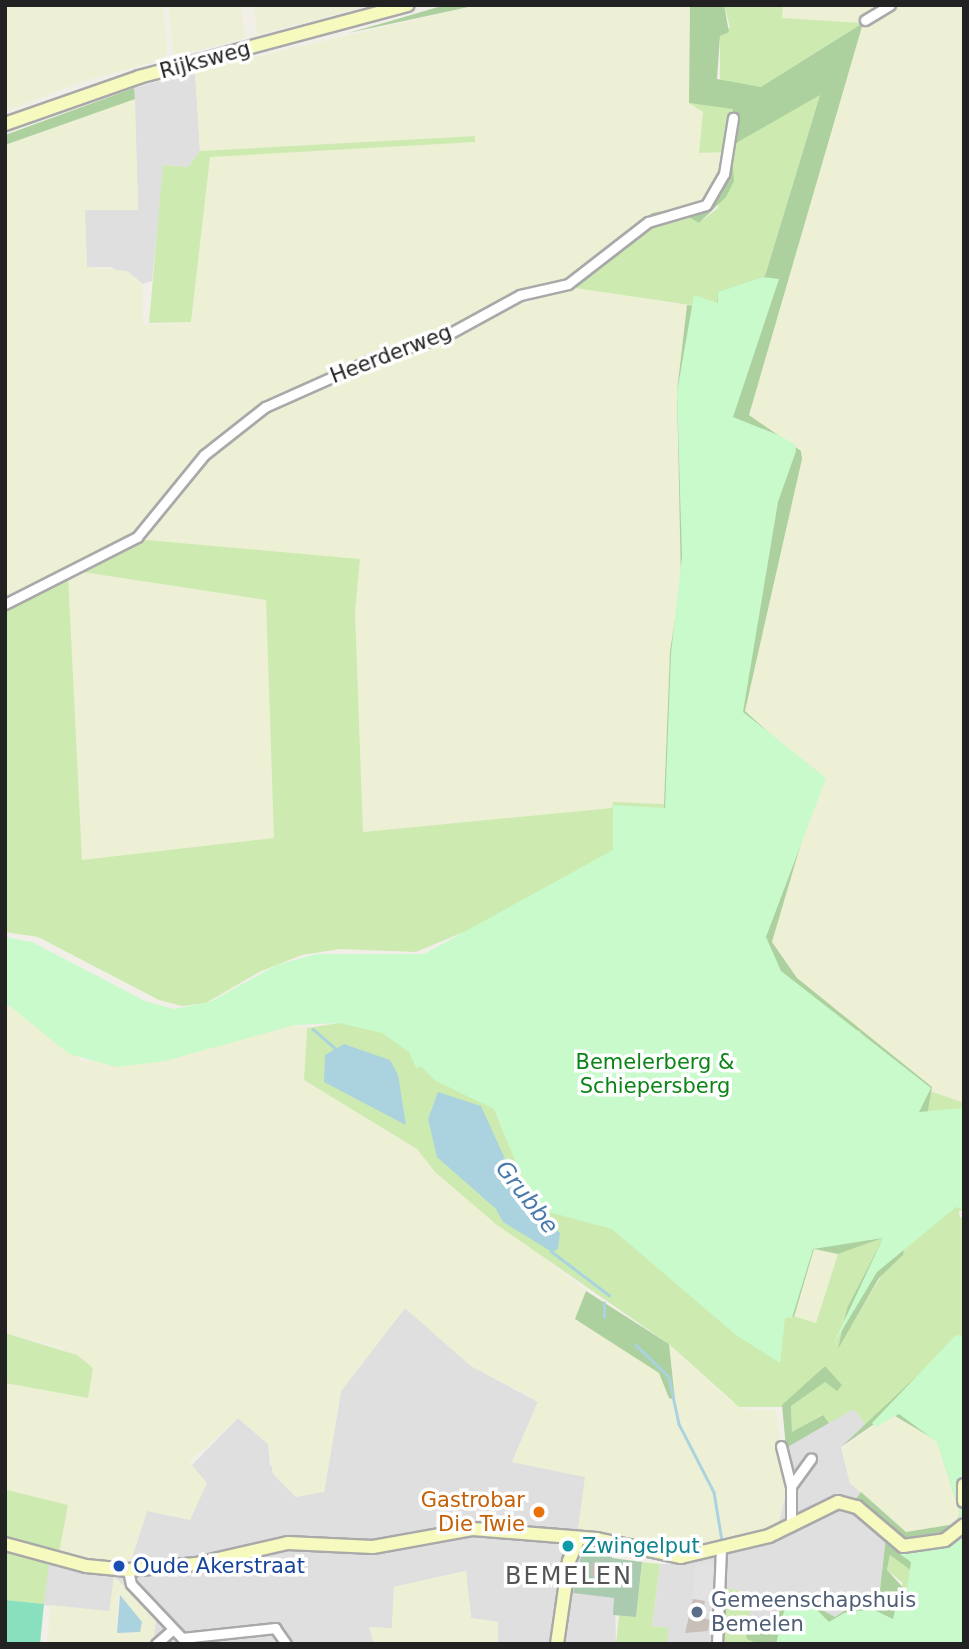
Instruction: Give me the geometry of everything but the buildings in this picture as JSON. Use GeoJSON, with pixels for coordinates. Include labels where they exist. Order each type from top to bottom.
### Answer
{"type":"FeatureCollection","features":[{"type":"Feature","properties":{"kind":"street","name":"Rijksweg"},"geometry":{"type":"LineString","coordinates":[[5,124],[82,94],[408,5]]}},
{"type":"Feature","properties":{"kind":"street"},"geometry":{"type":"LineString","coordinates":[[865,20],[890,5]]}},
{"type":"Feature","properties":{"kind":"street","name":"Heerderweg"},"geometry":{"type":"LineString","coordinates":[[5,604],[137,537],[204,455],[256,412],[375,358],[444,336],[520,295],[568,284],[648,222],[706,205],[724,174],[733,118]]}},
{"type":"Feature","properties":{"kind":"street"},"geometry":{"type":"LineString","coordinates":[[781,1446],[791,1486],[791,1525]]}},
{"type":"Feature","properties":{"kind":"street"},"geometry":{"type":"LineString","coordinates":[[791,1486],[811,1458]]}},
{"type":"Feature","properties":{"kind":"street"},"geometry":{"type":"LineString","coordinates":[[964,1485],[964,1501]]}},
{"type":"Feature","properties":{"kind":"street"},"geometry":{"type":"LineString","coordinates":[[5,1544],[86,1566],[128,1570],[196,1564],[288,1543],[373,1547],[481,1529],[558,1539],[603,1540],[669,1557],[722,1548],[791,1525],[838,1502],[857,1507],[903,1546],[945,1540],[964,1525]]}},
{"type":"Feature","properties":{"kind":"street"},"geometry":{"type":"LineString","coordinates":[[558,1539],[569,1561]]}},
{"type":"Feature","properties":{"kind":"street"},"geometry":{"type":"LineString","coordinates":[[557,1644],[569,1561],[578,1540]]}},
{"type":"Feature","properties":{"kind":"street"},"geometry":{"type":"LineString","coordinates":[[717,1644],[722,1548]]}},
{"type":"Feature","properties":{"kind":"street"},"geometry":{"type":"LineString","coordinates":[[128,1570],[131,1584],[172,1630],[190,1640],[275,1628],[286,1644]]}},
{"type":"Feature","properties":{"kind":"street"},"geometry":{"type":"LineString","coordinates":[[156,1644],[172,1630]]}},
{"type":"Feature","properties":{"kind":"shaded area"},"geometry":{"type":"Polygon","coordinates":[[[195,71],[200,151],[188,167],[164,165],[152,281],[143,284],[110,267],[87,267],[84,209],[138,210],[134,88],[195,71]]]}},
{"type":"Feature","properties":{"kind":"shaded area"},"geometry":{"type":"Polygon","coordinates":[[[405,1308],[471,1366],[538,1402],[512,1462],[586,1477],[578,1529],[588,1535],[581,1551],[615,1598],[616,1644],[498,1644],[498,1622],[471,1618],[465,1571],[394,1587],[392,1628],[374,1637],[374,1644],[153,1644],[114,1578],[110,1612],[44,1605],[48,1558],[130,1563],[147,1511],[238,1418],[268,1444],[270,1465],[324,1492],[341,1391],[405,1308]]]}},
{"type":"Feature","properties":{"kind":"shaded area"},"geometry":{"type":"Polygon","coordinates":[[[854,1408],[867,1427],[841,1447],[850,1483],[861,1492],[855,1500],[887,1528],[879,1598],[857,1602],[835,1617],[790,1597],[777,1614],[745,1629],[750,1611],[720,1644],[667,1644],[668,1628],[652,1626],[660,1564],[689,1564],[777,1529],[787,1489],[780,1450],[854,1408]]]}},
{"type":"Feature","properties":{"kind":"shaded area"},"geometry":{"type":"Polygon","coordinates":[[[696,1563],[719,1566],[712,1602],[692,1599],[696,1563]]]}},
{"type":"Feature","properties":{"kind":"green space"},"geometry":{"type":"Polygon","coordinates":[[[5,5],[163,5],[167,52],[164,59],[78,83],[5,112],[5,5]]]}},
{"type":"Feature","properties":{"kind":"green space"},"geometry":{"type":"Polygon","coordinates":[[[168,5],[241,5],[245,38],[174,57],[168,5]]]}},
{"type":"Feature","properties":{"kind":"green space"},"geometry":{"type":"Polygon","coordinates":[[[254,5],[372,5],[257,35],[254,5]]]}},
{"type":"Feature","properties":{"kind":"green space"},"geometry":{"type":"Polygon","coordinates":[[[445,5],[478,5],[348,33],[387,22],[445,5]]]}},
{"type":"Feature","properties":{"kind":"green space"},"geometry":{"type":"Polygon","coordinates":[[[478,5],[690,5],[689,102],[703,112],[699,153],[726,152],[721,177],[705,203],[652,213],[569,280],[513,295],[453,330],[285,394],[239,422],[196,460],[140,531],[5,601],[5,145],[135,99],[138,210],[85,210],[87,267],[127,271],[143,284],[143,325],[191,322],[209,157],[475,141],[474,136],[200,151],[195,71],[478,5]]]}},
{"type":"Feature","properties":{"kind":"green space"},"geometry":{"type":"Polygon","coordinates":[[[690,5],[724,5],[729,32],[720,36],[717,79],[761,87],[863,23],[749,415],[801,451],[802,459],[745,711],[820,779],[772,942],[797,978],[932,1087],[903,1255],[879,1278],[838,1349],[847,1308],[883,1238],[838,1254],[814,1249],[794,1317],[780,1312],[875,1053],[859,1030],[832,1065],[662,856],[670,651],[681,583],[677,391],[687,305],[717,309],[718,292],[765,276],[820,95],[731,146],[734,181],[726,197],[699,223],[687,216],[663,219],[641,230],[575,288],[569,280],[652,213],[705,203],[721,177],[733,109],[689,103],[690,5]]]}},
{"type":"Feature","properties":{"kind":"green space"},"geometry":{"type":"Polygon","coordinates":[[[724,5],[783,5],[782,18],[863,23],[761,87],[720,82],[720,36],[730,27],[724,5]]]}},
{"type":"Feature","properties":{"kind":"green space"},"geometry":{"type":"Polygon","coordinates":[[[783,5],[964,5],[964,1103],[930,1091],[797,978],[772,942],[820,779],[756,740],[745,711],[802,459],[751,420],[751,399],[862,23],[782,18],[783,5]]]}},
{"type":"Feature","properties":{"kind":"green space"},"geometry":{"type":"Polygon","coordinates":[[[134,88],[135,99],[5,145],[5,135],[134,88]]]}},
{"type":"Feature","properties":{"kind":"green space"},"geometry":{"type":"Polygon","coordinates":[[[820,95],[765,276],[719,292],[717,309],[575,288],[641,230],[663,219],[687,216],[699,223],[718,208],[726,152],[699,153],[703,112],[689,103],[725,106],[734,109],[731,113],[820,95]]]}},
{"type":"Feature","properties":{"kind":"green space"},"geometry":{"type":"Polygon","coordinates":[[[475,136],[475,142],[210,157],[191,322],[149,323],[163,165],[188,167],[200,151],[475,136]]]}},
{"type":"Feature","properties":{"kind":"green space","name":"Bemelerberg & Schiepersberg"},"geometry":{"type":"Polygon","coordinates":[[[762,277],[779,279],[733,417],[795,444],[796,451],[778,502],[743,712],[826,778],[766,937],[781,971],[931,1088],[919,1112],[964,1108],[964,1210],[956,1207],[877,1272],[832,1347],[883,1238],[813,1249],[792,1318],[785,1318],[780,1363],[736,1335],[612,1229],[545,1211],[524,1182],[494,1109],[436,1081],[421,1066],[416,1068],[409,1052],[382,1033],[339,1023],[295,1025],[165,1061],[117,1067],[69,1054],[5,1002],[5,937],[32,942],[145,1001],[174,1009],[210,1002],[277,965],[317,954],[424,954],[613,850],[613,805],[665,808],[671,653],[682,557],[677,392],[694,295],[718,303],[718,292],[762,277]]]}},
{"type":"Feature","properties":{"kind":"green space"},"geometry":{"type":"Polygon","coordinates":[[[575,288],[687,305],[677,391],[681,583],[670,651],[664,804],[613,802],[613,808],[363,832],[355,611],[360,559],[136,539],[208,457],[253,416],[402,351],[402,355],[438,345],[518,305],[575,288]]]}},
{"type":"Feature","properties":{"kind":"green space"},"geometry":{"type":"Polygon","coordinates":[[[136,539],[360,559],[355,611],[363,832],[612,808],[613,802],[664,804],[662,856],[832,1065],[860,1029],[875,1053],[887,1098],[780,1312],[816,1323],[838,1254],[883,1238],[847,1308],[839,1346],[903,1240],[930,1091],[964,1103],[964,1210],[959,1211],[960,1218],[964,1216],[964,1448],[891,1400],[867,1427],[854,1409],[829,1423],[822,1415],[792,1433],[791,1406],[825,1381],[825,1366],[782,1407],[739,1407],[669,1344],[497,1225],[435,1172],[417,1149],[304,1080],[307,1028],[339,1023],[466,931],[416,952],[340,949],[302,955],[259,972],[206,1003],[182,1006],[159,1000],[38,937],[5,932],[5,609],[68,574],[82,860],[274,838],[266,600],[76,571],[136,539]],[[431,1057],[494,1109],[511,1149],[534,1136],[431,1057]]]}},
{"type":"Feature","properties":{"kind":"green space"},"geometry":{"type":"Polygon","coordinates":[[[76,571],[266,600],[274,838],[82,861],[68,574],[76,571]]]}},
{"type":"Feature","properties":{"kind":"green space"},"geometry":{"type":"Polygon","coordinates":[[[5,1003],[84,1062],[295,1025],[307,1028],[304,1080],[417,1149],[445,1181],[586,1291],[575,1319],[659,1373],[669,1398],[675,1400],[669,1344],[730,1401],[750,1410],[776,1410],[787,1489],[777,1529],[680,1554],[578,1530],[585,1477],[512,1462],[538,1401],[471,1366],[405,1308],[341,1391],[324,1492],[296,1497],[273,1474],[268,1444],[238,1418],[189,1462],[207,1483],[190,1520],[147,1511],[130,1563],[123,1566],[59,1553],[68,1505],[6,1491],[5,1496],[5,1383],[87,1398],[93,1369],[61,1348],[5,1333],[5,1003]]]}},
{"type":"Feature","properties":{"kind":"green space"},"geometry":{"type":"Polygon","coordinates":[[[814,1249],[838,1254],[816,1323],[794,1317],[814,1249]]]}},
{"type":"Feature","properties":{"kind":"green space"},"geometry":{"type":"Polygon","coordinates":[[[586,1291],[669,1344],[675,1400],[669,1398],[659,1373],[575,1319],[586,1291]]]}},
{"type":"Feature","properties":{"kind":"green space"},"geometry":{"type":"Polygon","coordinates":[[[5,1333],[77,1355],[93,1368],[88,1398],[5,1383],[5,1333]]]}},
{"type":"Feature","properties":{"kind":"green space"},"geometry":{"type":"Polygon","coordinates":[[[956,1335],[964,1336],[964,1533],[955,1525],[960,1513],[937,1442],[899,1414],[876,1427],[872,1423],[956,1335]]]}},
{"type":"Feature","properties":{"kind":"green space"},"geometry":{"type":"Polygon","coordinates":[[[937,1357],[964,1448],[964,1561],[912,1571],[890,1555],[887,1570],[907,1592],[886,1593],[885,1598],[964,1644],[758,1644],[747,1639],[745,1629],[777,1614],[795,1595],[835,1617],[857,1602],[879,1598],[887,1528],[855,1500],[861,1492],[906,1532],[955,1524],[960,1513],[937,1441],[890,1413],[841,1447],[937,1357]]]}},
{"type":"Feature","properties":{"kind":"green space"},"geometry":{"type":"Polygon","coordinates":[[[825,1366],[842,1385],[837,1391],[825,1382],[791,1406],[792,1432],[823,1415],[829,1423],[786,1448],[782,1405],[825,1366]]]}},
{"type":"Feature","properties":{"kind":"green space"},"geometry":{"type":"Polygon","coordinates":[[[890,1413],[937,1441],[960,1513],[955,1524],[906,1532],[850,1483],[842,1449],[890,1413]]]}},
{"type":"Feature","properties":{"kind":"green space"},"geometry":{"type":"Polygon","coordinates":[[[7,1490],[68,1505],[59,1553],[5,1539],[7,1490]]]}},
{"type":"Feature","properties":{"kind":"green space"},"geometry":{"type":"Polygon","coordinates":[[[964,1536],[964,1644],[776,1644],[785,1607],[799,1607],[804,1597],[829,1622],[844,1613],[872,1609],[893,1619],[897,1601],[906,1598],[911,1562],[890,1547],[929,1550],[964,1536]]]}},
{"type":"Feature","properties":{"kind":"green space"},"geometry":{"type":"Polygon","coordinates":[[[5,1548],[49,1561],[44,1604],[5,1600],[5,1548]]]}},
{"type":"Feature","properties":{"kind":"green space"},"geometry":{"type":"Polygon","coordinates":[[[582,1551],[611,1552],[612,1558],[642,1562],[636,1617],[613,1615],[614,1598],[573,1593],[582,1551]]]}},
{"type":"Feature","properties":{"kind":"green space"},"geometry":{"type":"Polygon","coordinates":[[[890,1555],[930,1578],[896,1608],[885,1598],[886,1593],[897,1594],[903,1583],[887,1570],[890,1555]]]}},
{"type":"Feature","properties":{"kind":"green space"},"geometry":{"type":"Polygon","coordinates":[[[642,1562],[660,1564],[652,1626],[669,1628],[667,1644],[616,1644],[619,1615],[636,1617],[642,1562]]]}},
{"type":"Feature","properties":{"kind":"green space"},"geometry":{"type":"Polygon","coordinates":[[[466,1571],[471,1618],[498,1622],[498,1644],[374,1644],[369,1627],[392,1628],[394,1587],[466,1571]]]}},
{"type":"Feature","properties":{"kind":"green space"},"geometry":{"type":"Polygon","coordinates":[[[114,1577],[157,1614],[153,1644],[47,1644],[51,1605],[109,1611],[114,1577]],[[118,1595],[117,1633],[140,1632],[140,1620],[118,1595]]]}},
{"type":"Feature","properties":{"kind":"green space"},"geometry":{"type":"Polygon","coordinates":[[[724,1587],[742,1592],[741,1605],[750,1611],[747,1638],[758,1644],[725,1644],[721,1636],[724,1587]]]}},
{"type":"Feature","properties":{"kind":"green space"},"geometry":{"type":"Polygon","coordinates":[[[5,1600],[44,1604],[40,1644],[5,1644],[5,1600]]]}},
{"type":"Feature","properties":{"kind":"water"},"geometry":{"type":"Polygon","coordinates":[[[344,1044],[390,1060],[398,1075],[406,1125],[324,1082],[325,1055],[344,1044]]]}},
{"type":"Feature","properties":{"kind":"water"},"geometry":{"type":"Polygon","coordinates":[[[438,1092],[481,1106],[522,1196],[560,1233],[558,1249],[552,1252],[503,1222],[496,1209],[437,1157],[428,1119],[438,1092]]]}},
{"type":"Feature","properties":{"kind":"water"},"geometry":{"type":"Polygon","coordinates":[[[120,1595],[142,1622],[140,1632],[117,1633],[120,1595]]]}},
{"type":"Feature","properties":{"kind":"waterway","name":"Grubbe"},"geometry":{"type":"LineString","coordinates":[[313,1029],[336,1049]]}},
{"type":"Feature","properties":{"kind":"waterway","name":"Grubbe"},"geometry":{"type":"LineString","coordinates":[[551,1251],[609,1295]]}},
{"type":"Feature","properties":{"kind":"waterway","name":"Grubbe"},"geometry":{"type":"LineString","coordinates":[[604,1303],[604,1317]]}},
{"type":"Feature","properties":{"kind":"waterway"},"geometry":{"type":"LineString","coordinates":[[636,1345],[669,1377],[679,1424],[714,1492],[722,1541]]}},
{"type":"Feature","properties":{"kind":"waterway"},"geometry":{"type":"LineString","coordinates":[[723,1592],[724,1563]]}},
{"type":"Feature","properties":{"kind":"place","name":"Gastrobar Die Twie"},"geometry":{"type":"Point","coordinates":[539,1512]}},
{"type":"Feature","properties":{"kind":"place","name":"Zwingelput"},"geometry":{"type":"Point","coordinates":[568,1546]}},
{"type":"Feature","properties":{"kind":"place","name":"Oude Akerstraat"},"geometry":{"type":"Point","coordinates":[119,1566]}},
{"type":"Feature","properties":{"kind":"place","name":"Gemeenschapshuis Bemelen"},"geometry":{"type":"Point","coordinates":[697,1612]}},
{"type":"Feature","properties":{"kind":"district","name":"BEMELEN"},"geometry":{"type":"Point","coordinates":[569,1577]}}]}
